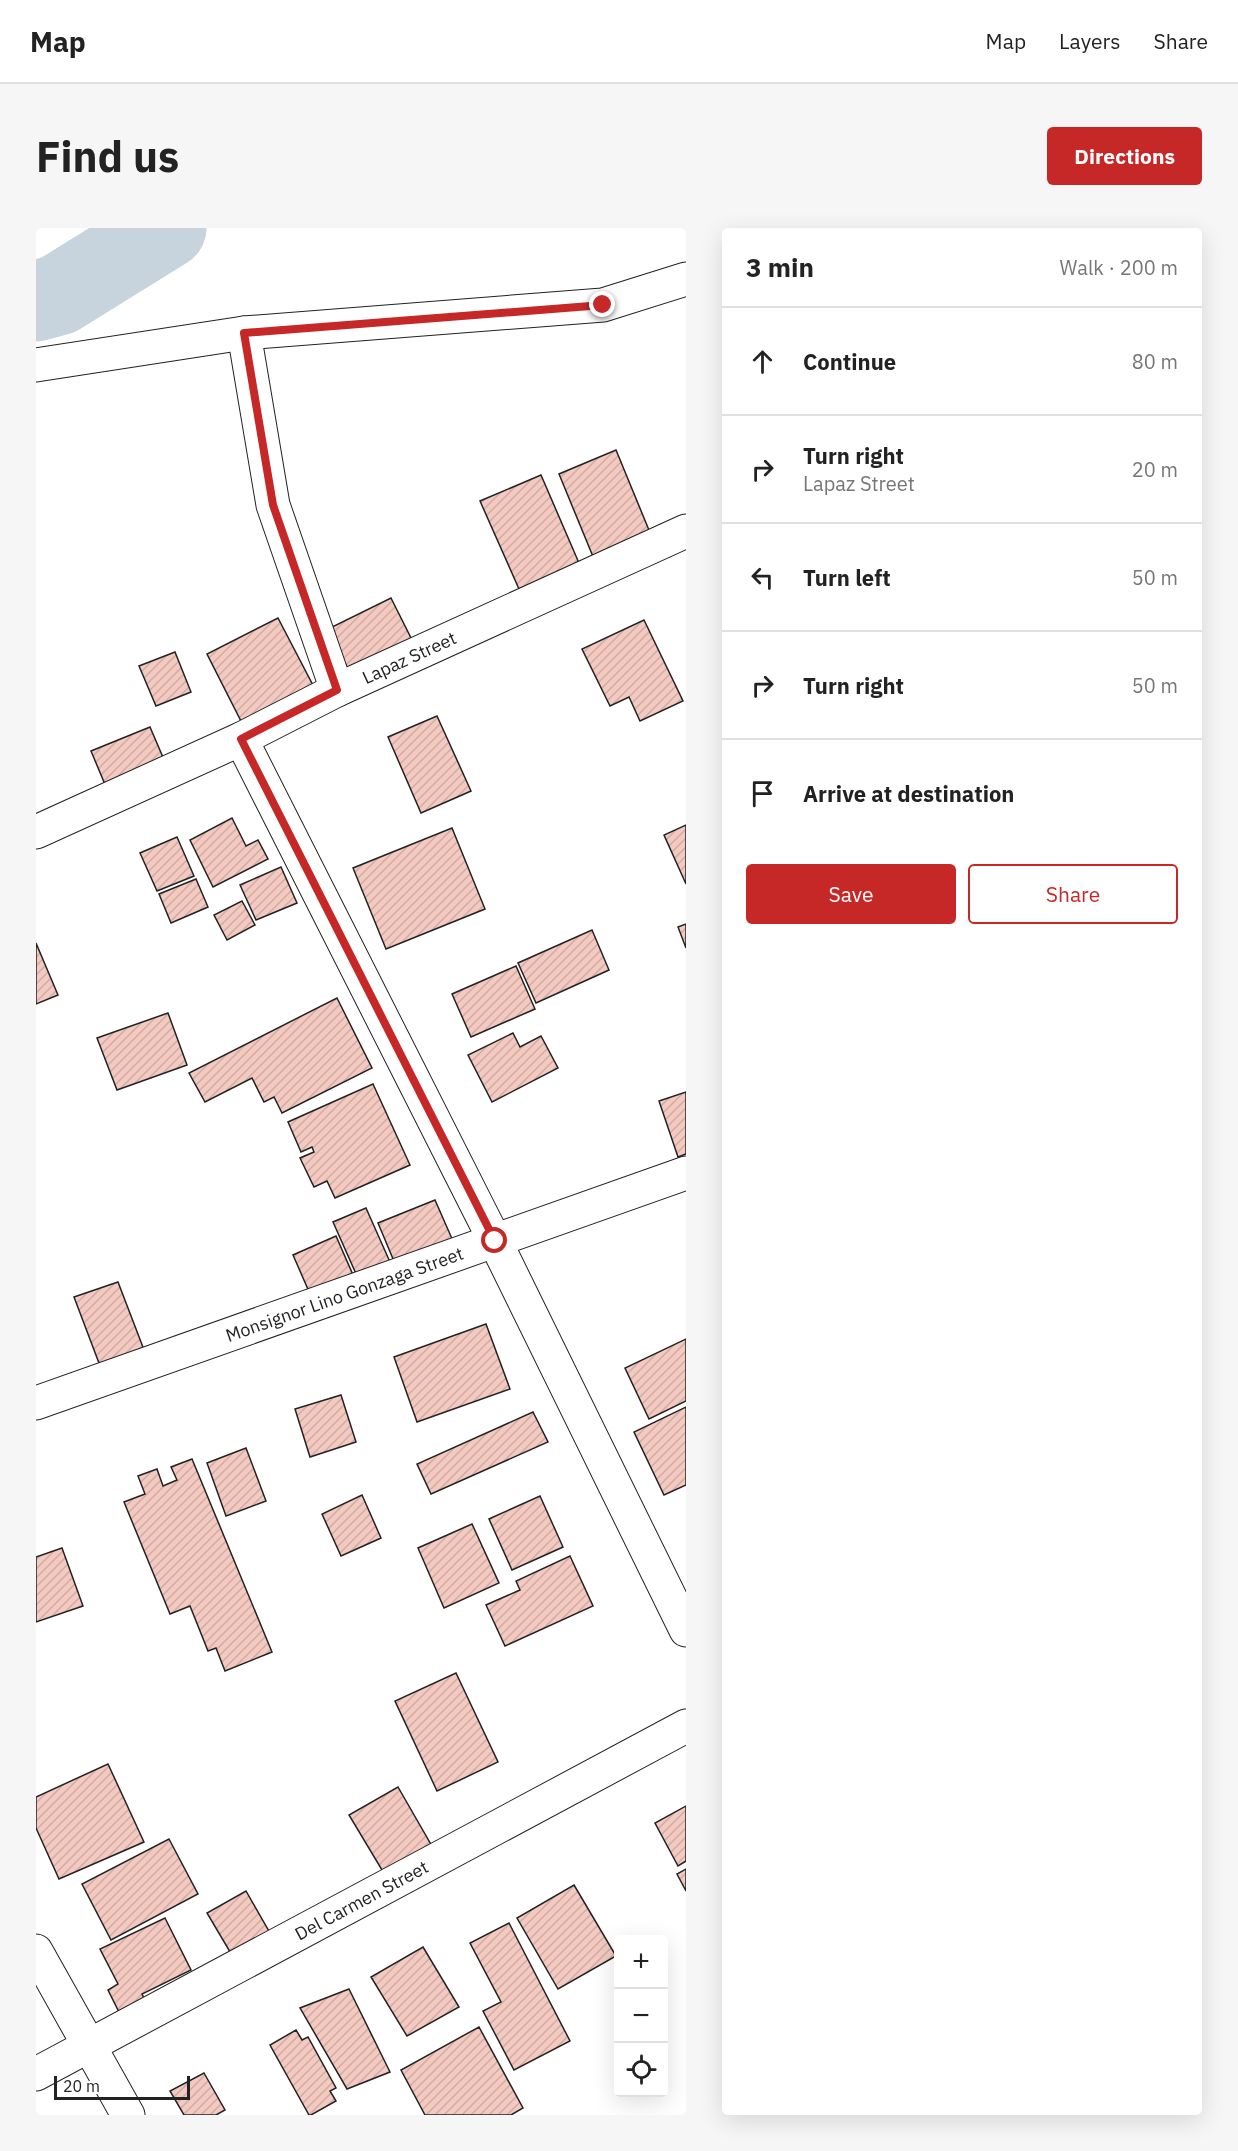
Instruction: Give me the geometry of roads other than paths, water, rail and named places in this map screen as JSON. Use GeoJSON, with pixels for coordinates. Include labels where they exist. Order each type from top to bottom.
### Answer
{"type":"FeatureCollection","features":[{"type":"Feature","properties":{"kind":"street"},"geometry":{"type":"LineString","coordinates":[[36,365],[244,333],[603,305],[686,279]]}},
{"type":"Feature","properties":{"kind":"street"},"geometry":{"type":"LineString","coordinates":[[244,333],[273,505],[337,690]]}},
{"type":"Feature","properties":{"kind":"street","name":"Lapaz Street"},"geometry":{"type":"LineString","coordinates":[[36,832],[241,739],[337,690],[686,531]]}},
{"type":"Feature","properties":{"kind":"street"},"geometry":{"type":"LineString","coordinates":[[241,739],[495,1241],[686,1630]]}},
{"type":"Feature","properties":{"kind":"street","name":"Monsignor Lino Gonzaga Street"},"geometry":{"type":"LineString","coordinates":[[36,1403],[686,1173]]}},
{"type":"Feature","properties":{"kind":"street","name":"Del Carmen Street"},"geometry":{"type":"LineString","coordinates":[[36,2074],[686,1726]]}},
{"type":"Feature","properties":{"kind":"street"},"geometry":{"type":"LineString","coordinates":[[36,1951],[128,2115]]}},
{"type":"Feature","properties":{"kind":"waterway"},"geometry":{"type":"LineString","coordinates":[[36,301],[58,295],[166,228]]}}]}
